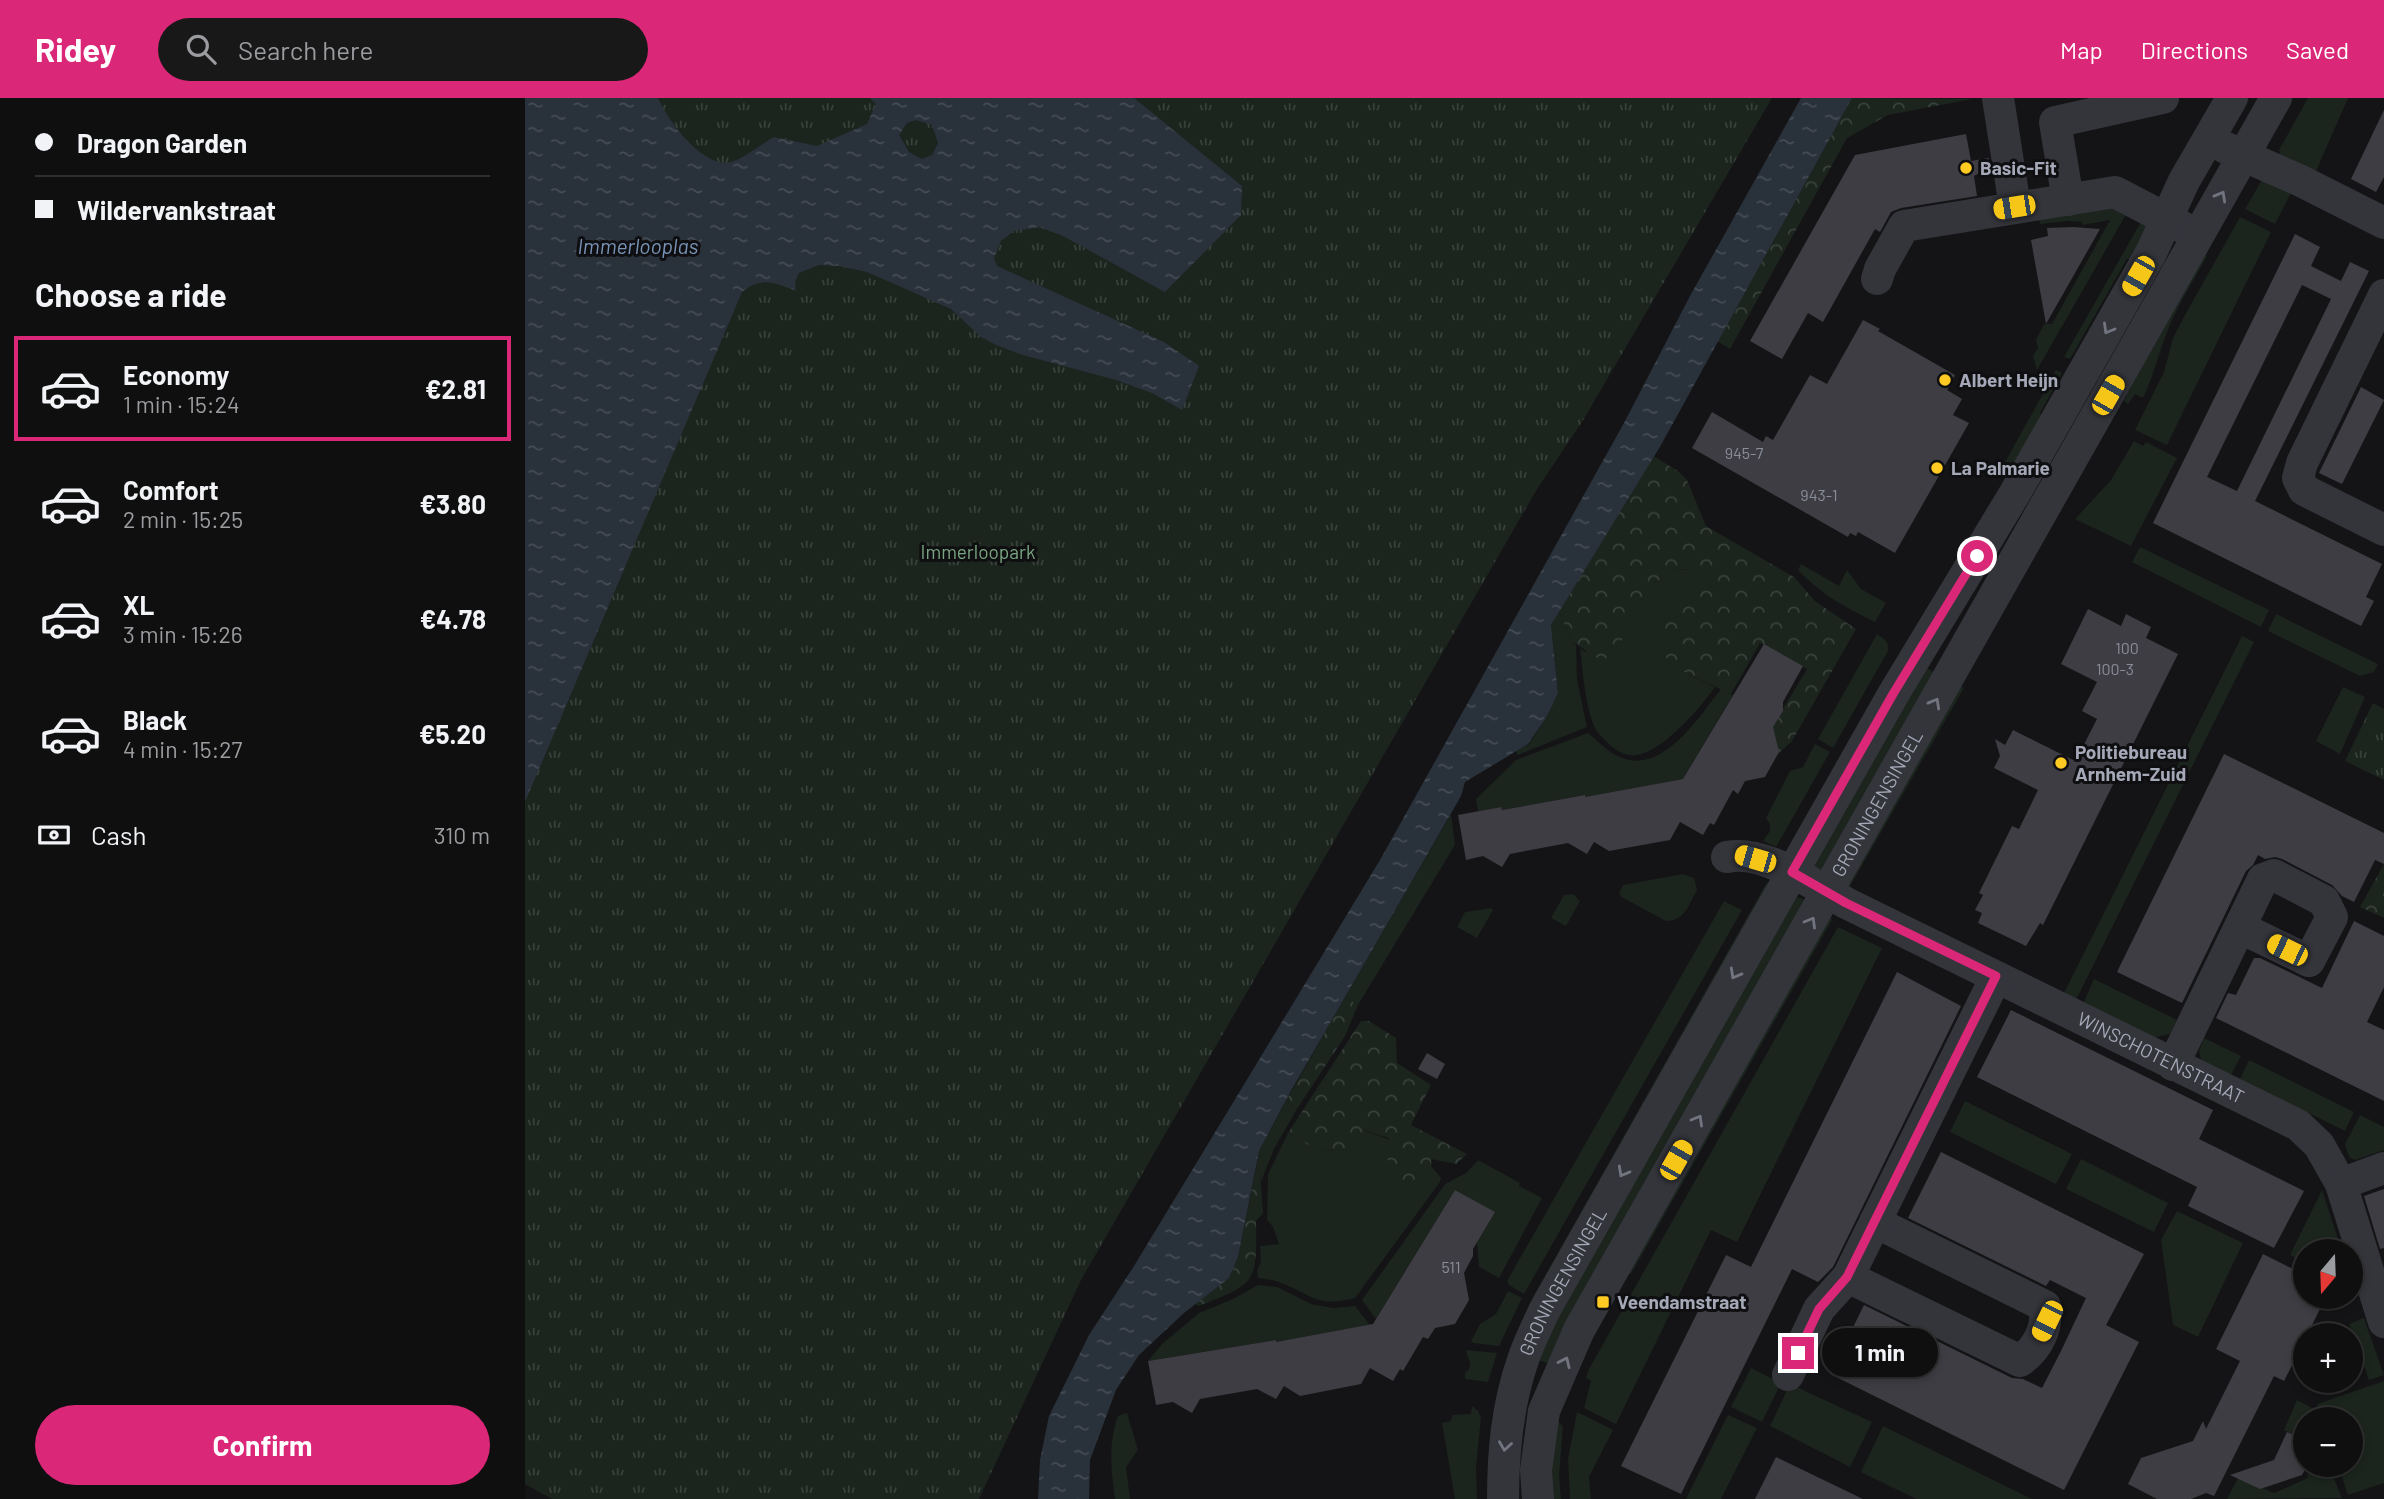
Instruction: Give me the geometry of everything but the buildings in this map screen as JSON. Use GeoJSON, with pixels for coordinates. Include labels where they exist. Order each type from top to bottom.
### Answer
{"type":"FeatureCollection","features":[{"type":"Feature","properties":{"kind":"street"},"geometry":{"type":"LineString","coordinates":[[1998,98],[2014,207]]}},
{"type":"Feature","properties":{"kind":"street"},"geometry":{"type":"LineString","coordinates":[[2068,200],[2056,122],[2163,98]]}},
{"type":"Feature","properties":{"kind":"street","name":"GRONINGENSINGEL"},"geometry":{"type":"LineString","coordinates":[[1503,1499],[1499,1400],[1523,1358],[1544,1311],[1893,694],[2015,493],[2151,253],[2184,181],[2232,98]]}},
{"type":"Feature","properties":{"kind":"street","name":"GRONINGENSINGEL"},"geometry":{"type":"LineString","coordinates":[[1538,1499],[1537,1470],[1544,1411],[1579,1330],[2276,98]]}},
{"type":"Feature","properties":{"kind":"street"},"geometry":{"type":"LineString","coordinates":[[2209,139],[2384,223]]}},
{"type":"Feature","properties":{"kind":"street"},"geometry":{"type":"LineString","coordinates":[[1877,279],[1904,226],[2115,192],[2199,237]]}},
{"type":"Feature","properties":{"kind":"street"},"geometry":{"type":"LineString","coordinates":[[2384,295],[2302,463],[2298,478],[2304,490],[2384,530]]}},
{"type":"Feature","properties":{"kind":"street"},"geometry":{"type":"LineString","coordinates":[[1727,857],[1739,855],[1792,872]]}},
{"type":"Feature","properties":{"kind":"street","name":"WINSCHOTENSTRAAT"},"geometry":{"type":"LineString","coordinates":[[1792,872],[2173,1065],[2298,1125],[2319,1145],[2341,1184],[2384,1322]]}},
{"type":"Feature","properties":{"kind":"street"},"geometry":{"type":"LineString","coordinates":[[2173,1065],[2241,928]]}},
{"type":"Feature","properties":{"kind":"street"},"geometry":{"type":"LineString","coordinates":[[1788,1375],[1819,1309],[1847,1277],[1996,976]]}},
{"type":"Feature","properties":{"kind":"street"},"geometry":{"type":"LineString","coordinates":[[2341,1184],[2384,1168]]}},
{"type":"Feature","properties":{"kind":"street"},"geometry":{"type":"LineString","coordinates":[[1847,1277],[2020,1361],[2032,1352],[2047,1321],[2045,1306],[1875,1222]]}},
{"type":"Feature","properties":{"kind":"street"},"geometry":{"type":"LineString","coordinates":[[1499,1400],[1544,1411]]}},
{"type":"Feature","properties":{"kind":"green space","name":"Immerloopark"},"geometry":{"type":"Polygon","coordinates":[[[525,98],[1772,98],[1582,422],[1537,489],[1081,1280],[979,1499],[552,1499],[525,1484],[525,98]]]}},
{"type":"Feature","properties":{"kind":"green space"},"geometry":{"type":"Polygon","coordinates":[[[1852,98],[1972,99],[1888,115],[1847,138],[1730,349],[1717,341],[1852,98]]]}},
{"type":"Feature","properties":{"kind":"green space"},"geometry":{"type":"Polygon","coordinates":[[[2308,98],[2348,98],[2314,176],[2280,156],[2279,150],[2308,98]]]}},
{"type":"Feature","properties":{"kind":"green space"},"geometry":{"type":"Polygon","coordinates":[[[2263,178],[2293,189],[2275,224],[2245,209],[2263,178]]]}},
{"type":"Feature","properties":{"kind":"green space"},"geometry":{"type":"Polygon","coordinates":[[[2111,204],[2128,211],[2037,370],[2033,356],[2038,348],[2036,340],[2044,324],[2052,324],[2110,220],[2082,225],[2082,222],[2068,221],[2040,224],[2039,218],[2111,204]]]}},
{"type":"Feature","properties":{"kind":"green space"},"geometry":{"type":"Polygon","coordinates":[[[2240,217],[2271,232],[2167,445],[2135,430],[2164,372],[2173,338],[2240,217]]]}},
{"type":"Feature","properties":{"kind":"green space"},"geometry":{"type":"Polygon","coordinates":[[[2142,220],[2151,235],[2132,260],[2127,259],[2070,359],[2064,357],[2142,220]]]}},
{"type":"Feature","properties":{"kind":"green space"},"geometry":{"type":"Polygon","coordinates":[[[2198,251],[2207,256],[2170,325],[2143,398],[2135,394],[2128,404],[2124,401],[2143,357],[2198,251]]]}},
{"type":"Feature","properties":{"kind":"green space"},"geometry":{"type":"Polygon","coordinates":[[[2056,370],[2062,373],[2040,413],[2044,416],[2007,479],[1998,475],[1999,472],[2006,475],[2011,468],[2004,464],[2056,370]]]}},
{"type":"Feature","properties":{"kind":"green space"},"geometry":{"type":"Polygon","coordinates":[[[2134,441],[2143,446],[2146,442],[2177,458],[2131,546],[2075,519],[2111,480],[2134,441]]]}},
{"type":"Feature","properties":{"kind":"green space"},"geometry":{"type":"Polygon","coordinates":[[[1653,456],[1678,471],[1687,480],[1706,526],[1794,577],[1815,601],[1856,629],[1792,741],[1777,755],[1752,760],[1807,669],[1760,643],[1731,694],[1684,672],[1662,654],[1660,634],[1669,615],[1695,600],[1703,584],[1701,574],[1694,570],[1675,569],[1655,583],[1612,657],[1599,659],[1571,641],[1559,611],[1653,456]]]}},
{"type":"Feature","properties":{"kind":"green space"},"geometry":{"type":"Polygon","coordinates":[[[2140,547],[2269,610],[2261,627],[2132,562],[2140,547]]]}},
{"type":"Feature","properties":{"kind":"green space"},"geometry":{"type":"Polygon","coordinates":[[[1801,564],[1839,586],[1847,570],[1861,589],[1886,603],[1875,622],[1816,587],[1798,570],[1801,564]]]}},
{"type":"Feature","properties":{"kind":"green space"},"geometry":{"type":"Polygon","coordinates":[[[1675,569],[1694,570],[1701,574],[1704,584],[1695,600],[1669,616],[1660,634],[1684,672],[1715,687],[1677,731],[1651,750],[1639,755],[1628,755],[1610,745],[1595,728],[1587,699],[1580,648],[1585,652],[1633,618],[1655,583],[1675,569]]]}},
{"type":"Feature","properties":{"kind":"green space"},"geometry":{"type":"Polygon","coordinates":[[[1559,611],[1571,641],[1576,645],[1577,679],[1587,727],[1518,755],[1516,751],[1529,744],[1558,693],[1551,625],[1559,611]]]}},
{"type":"Feature","properties":{"kind":"green space"},"geometry":{"type":"Polygon","coordinates":[[[2276,614],[2378,664],[2374,672],[2360,676],[2268,631],[2276,614]]]}},
{"type":"Feature","properties":{"kind":"green space"},"geometry":{"type":"Polygon","coordinates":[[[1877,634],[1887,643],[1888,651],[1833,748],[1818,739],[1877,634]]]}},
{"type":"Feature","properties":{"kind":"green space"},"geometry":{"type":"Polygon","coordinates":[[[2242,636],[2254,642],[2076,1000],[2064,993],[2242,636]]]}},
{"type":"Feature","properties":{"kind":"green space"},"geometry":{"type":"Polygon","coordinates":[[[1918,663],[1943,677],[1829,871],[1815,873],[1811,853],[1918,663]]]}},
{"type":"Feature","properties":{"kind":"green space"},"geometry":{"type":"Polygon","coordinates":[[[1954,682],[1964,688],[1849,888],[1847,886],[1954,682]]]}},
{"type":"Feature","properties":{"kind":"green space"},"geometry":{"type":"Polygon","coordinates":[[[2343,687],[2365,697],[2340,754],[2316,741],[2343,687]]]}},
{"type":"Feature","properties":{"kind":"green space"},"geometry":{"type":"Polygon","coordinates":[[[1721,689],[1733,695],[1683,779],[1502,810],[1501,807],[1478,811],[1476,799],[1516,760],[1588,733],[1614,754],[1631,760],[1646,759],[1661,753],[1688,730],[1721,689]]]}},
{"type":"Feature","properties":{"kind":"green space"},"geometry":{"type":"Polygon","coordinates":[[[2373,703],[2384,709],[2384,780],[2345,761],[2373,703]]]}},
{"type":"Feature","properties":{"kind":"green space"},"geometry":{"type":"Polygon","coordinates":[[[1815,744],[1830,752],[1776,847],[1763,841],[1770,831],[1766,818],[1790,771],[1803,767],[1815,744]]]}},
{"type":"Feature","properties":{"kind":"green space"},"geometry":{"type":"Polygon","coordinates":[[[1451,814],[1455,845],[1358,1005],[1345,997],[1451,814]]]}},
{"type":"Feature","properties":{"kind":"green space"},"geometry":{"type":"Polygon","coordinates":[[[2384,864],[2384,918],[2360,907],[2384,864]]]}},
{"type":"Feature","properties":{"kind":"green space"},"geometry":{"type":"Polygon","coordinates":[[[1683,874],[1694,878],[1697,890],[1686,911],[1672,920],[1666,921],[1619,894],[1623,885],[1683,874]]]}},
{"type":"Feature","properties":{"kind":"green space"},"geometry":{"type":"Polygon","coordinates":[[[1767,882],[1771,892],[1536,1298],[1533,1297],[1767,882]]]}},
{"type":"Feature","properties":{"kind":"green space"},"geometry":{"type":"Polygon","coordinates":[[[1573,894],[1580,901],[1566,926],[1551,918],[1564,895],[1573,894]]]}},
{"type":"Feature","properties":{"kind":"green space"},"geometry":{"type":"Polygon","coordinates":[[[1795,896],[1804,902],[1552,1365],[1530,1357],[1795,896]]]}},
{"type":"Feature","properties":{"kind":"green space"},"geometry":{"type":"Polygon","coordinates":[[[1724,901],[1742,910],[1524,1294],[1507,1281],[1724,901]]]}},
{"type":"Feature","properties":{"kind":"green space"},"geometry":{"type":"Polygon","coordinates":[[[1491,908],[1493,910],[1477,938],[1457,927],[1465,912],[1491,908]]]}},
{"type":"Feature","properties":{"kind":"green space"},"geometry":{"type":"Polygon","coordinates":[[[1830,916],[1832,920],[1631,1274],[1622,1269],[1830,916]]]}},
{"type":"Feature","properties":{"kind":"green space"},"geometry":{"type":"Polygon","coordinates":[[[1838,927],[1882,948],[1737,1242],[1711,1230],[1616,1424],[1584,1408],[1591,1381],[1586,1378],[1589,1369],[1838,927]]]}},
{"type":"Feature","properties":{"kind":"green space"},"geometry":{"type":"Polygon","coordinates":[[[2094,979],[2177,1020],[2170,1034],[2152,1038],[2083,1004],[2094,979]]]}},
{"type":"Feature","properties":{"kind":"green space"},"geometry":{"type":"Polygon","coordinates":[[[1345,997],[1358,1005],[1345,1036],[1297,1109],[1286,1101],[1345,997]]]}},
{"type":"Feature","properties":{"kind":"green space"},"geometry":{"type":"Polygon","coordinates":[[[1361,1021],[1369,1021],[1396,1038],[1397,1063],[1431,1085],[1411,1125],[1467,1154],[1456,1164],[1431,1159],[1432,1176],[1416,1195],[1401,1185],[1384,1153],[1389,1138],[1365,1131],[1346,1150],[1319,1151],[1288,1133],[1361,1021]]]}},
{"type":"Feature","properties":{"kind":"green space"},"geometry":{"type":"Polygon","coordinates":[[[2204,1038],[2241,1056],[2231,1075],[2201,1060],[2199,1051],[2204,1038]]]}},
{"type":"Feature","properties":{"kind":"green space"},"geometry":{"type":"Polygon","coordinates":[[[2249,1060],[2354,1112],[2345,1131],[2240,1079],[2249,1060]]]}},
{"type":"Feature","properties":{"kind":"green space"},"geometry":{"type":"Polygon","coordinates":[[[1286,1101],[1297,1109],[1274,1149],[1261,1182],[1260,1172],[1256,1168],[1259,1151],[1286,1101]]]}},
{"type":"Feature","properties":{"kind":"green space"},"geometry":{"type":"Polygon","coordinates":[[[1965,1101],[2072,1154],[2056,1184],[1950,1132],[1965,1101]]]}},
{"type":"Feature","properties":{"kind":"green space"},"geometry":{"type":"Polygon","coordinates":[[[2360,1115],[2384,1127],[2384,1150],[2355,1160],[2349,1157],[2345,1144],[2360,1115]]]}},
{"type":"Feature","properties":{"kind":"green space"},"geometry":{"type":"Polygon","coordinates":[[[1364,1131],[1386,1138],[1417,1154],[1434,1169],[1441,1178],[1440,1182],[1355,1298],[1323,1301],[1278,1282],[1258,1278],[1260,1246],[1279,1244],[1273,1227],[1267,1220],[1268,1174],[1288,1133],[1319,1151],[1346,1150],[1364,1131]]]}},
{"type":"Feature","properties":{"kind":"green space"},"geometry":{"type":"Polygon","coordinates":[[[2081,1159],[2168,1203],[2154,1232],[2066,1189],[2081,1159]]]}},
{"type":"Feature","properties":{"kind":"green space"},"geometry":{"type":"Polygon","coordinates":[[[1478,1160],[1542,1198],[1499,1278],[1479,1267],[1477,1242],[1494,1212],[1455,1190],[1376,1319],[1362,1300],[1445,1184],[1466,1173],[1478,1160]]]}},
{"type":"Feature","properties":{"kind":"green space"},"geometry":{"type":"Polygon","coordinates":[[[1256,1168],[1260,1172],[1263,1213],[1256,1221],[1256,1258],[1253,1270],[1242,1286],[1199,1306],[1195,1304],[1229,1278],[1238,1257],[1256,1168]]]}},
{"type":"Feature","properties":{"kind":"green space"},"geometry":{"type":"Polygon","coordinates":[[[2322,1190],[2338,1239],[2298,1239],[2322,1190]]]}},
{"type":"Feature","properties":{"kind":"green space"},"geometry":{"type":"Polygon","coordinates":[[[2177,1211],[2243,1243],[2198,1337],[2173,1325],[2161,1240],[2177,1211]]]}},
{"type":"Feature","properties":{"kind":"green space"},"geometry":{"type":"Polygon","coordinates":[[[1258,1285],[1277,1287],[1311,1304],[1333,1308],[1355,1306],[1370,1325],[1148,1361],[1162,1344],[1199,1313],[1258,1285]]]}},
{"type":"Feature","properties":{"kind":"green space"},"geometry":{"type":"Polygon","coordinates":[[[1508,1291],[1522,1298],[1499,1346],[1473,1343],[1471,1341],[1480,1324],[1496,1314],[1508,1291]]]}},
{"type":"Feature","properties":{"kind":"green space"},"geometry":{"type":"Polygon","coordinates":[[[2364,1318],[2384,1375],[2369,1380],[2363,1363],[2363,1323],[2352,1323],[2364,1318]]]}},
{"type":"Feature","properties":{"kind":"green space"},"geometry":{"type":"Polygon","coordinates":[[[1466,1350],[1497,1353],[1488,1382],[1465,1379],[1470,1365],[1466,1350]]]}},
{"type":"Feature","properties":{"kind":"green space"},"geometry":{"type":"Polygon","coordinates":[[[1751,1368],[1781,1383],[1762,1422],[1731,1407],[1751,1368]]]}},
{"type":"Feature","properties":{"kind":"green space"},"geometry":{"type":"Polygon","coordinates":[[[2384,1381],[2384,1483],[2348,1495],[2342,1477],[2363,1477],[2363,1407],[2318,1407],[2317,1404],[2349,1393],[2363,1393],[2363,1388],[2384,1381]]]}},
{"type":"Feature","properties":{"kind":"green space"},"geometry":{"type":"Polygon","coordinates":[[[1790,1384],[1872,1422],[1850,1467],[1770,1426],[1790,1384]]]}},
{"type":"Feature","properties":{"kind":"green space"},"geometry":{"type":"Polygon","coordinates":[[[2297,1400],[2310,1407],[2294,1407],[2297,1400]]]}},
{"type":"Feature","properties":{"kind":"green space"},"geometry":{"type":"Polygon","coordinates":[[[1472,1406],[1481,1417],[1476,1468],[1477,1499],[1455,1499],[1442,1423],[1451,1421],[1452,1415],[1471,1414],[1472,1406]]]}},
{"type":"Feature","properties":{"kind":"green space"},"geometry":{"type":"Polygon","coordinates":[[[2293,1409],[2293,1434],[2284,1430],[2293,1409]]]}},
{"type":"Feature","properties":{"kind":"green space"},"geometry":{"type":"Polygon","coordinates":[[[1577,1412],[1613,1430],[1589,1477],[1591,1499],[1570,1499],[1568,1459],[1577,1412]]]}},
{"type":"Feature","properties":{"kind":"green space"},"geometry":{"type":"Polygon","coordinates":[[[1127,1413],[1138,1450],[1126,1467],[1130,1499],[1115,1499],[1113,1436],[1118,1416],[1127,1413]]]}},
{"type":"Feature","properties":{"kind":"green space"},"geometry":{"type":"Polygon","coordinates":[[[1728,1415],[1757,1428],[1721,1499],[1686,1499],[1728,1415]]]}},
{"type":"Feature","properties":{"kind":"green space"},"geometry":{"type":"Polygon","coordinates":[[[1550,1421],[1560,1423],[1563,1427],[1559,1475],[1561,1499],[1544,1499],[1550,1421]]]}},
{"type":"Feature","properties":{"kind":"green space"},"geometry":{"type":"Polygon","coordinates":[[[1883,1426],[2032,1499],[1916,1499],[1861,1472],[1883,1426]]]}},
{"type":"Feature","properties":{"kind":"green space"},"geometry":{"type":"Polygon","coordinates":[[[2333,1477],[2342,1498],[2227,1499],[2238,1478],[2274,1493],[2308,1478],[2333,1477]]]}},
{"type":"Feature","properties":{"kind":"water","name":"Immerlooplas"},"geometry":{"type":"Polygon","coordinates":[[[525,98],[658,98],[678,130],[698,151],[720,162],[731,162],[774,137],[817,146],[867,124],[876,104],[870,98],[1134,98],[1242,186],[1241,215],[1165,292],[1063,236],[1039,227],[1014,231],[1001,241],[994,258],[997,266],[1164,342],[1199,366],[1182,410],[1152,393],[1116,380],[996,345],[981,337],[951,309],[867,272],[819,265],[799,273],[795,282],[796,291],[768,282],[755,284],[742,292],[525,802],[525,98]],[[916,120],[907,123],[899,135],[909,152],[922,159],[932,155],[938,143],[932,125],[916,120]]]}},
{"type":"Feature","properties":{"kind":"water"},"geometry":{"type":"Polygon","coordinates":[[[1801,98],[1852,98],[1661,445],[1551,625],[1558,693],[1546,718],[1528,744],[1465,782],[1461,796],[1259,1151],[1238,1257],[1229,1278],[1184,1313],[1139,1355],[1116,1390],[1090,1460],[1089,1499],[1038,1499],[1040,1460],[1049,1416],[1089,1335],[1134,1266],[1380,860],[1624,423],[1690,296],[1801,98]]]}},
{"type":"Feature","properties":{"kind":"place","name":"Basic-Fit"},"geometry":{"type":"Point","coordinates":[1966,168]}},
{"type":"Feature","properties":{"kind":"place","name":"Albert Heijn"},"geometry":{"type":"Point","coordinates":[1945,380]}},
{"type":"Feature","properties":{"kind":"place","name":"La Palmarie"},"geometry":{"type":"Point","coordinates":[1937,468]}},
{"type":"Feature","properties":{"kind":"place","name":"Politiebureau Arnhem-Zuid"},"geometry":{"type":"Point","coordinates":[2061,763]}},
{"type":"Feature","properties":{"kind":"place","name":"Veendamstraat"},"geometry":{"type":"Point","coordinates":[1603,1302]}},
{"type":"Feature","properties":{"kind":"route"},"geometry":{"type":"LineString","coordinates":[[1798,1353],[1819,1309],[1847,1277],[1996,976],[1846,903],[1792,872],[1893,694],[1977,556]]}}]}
